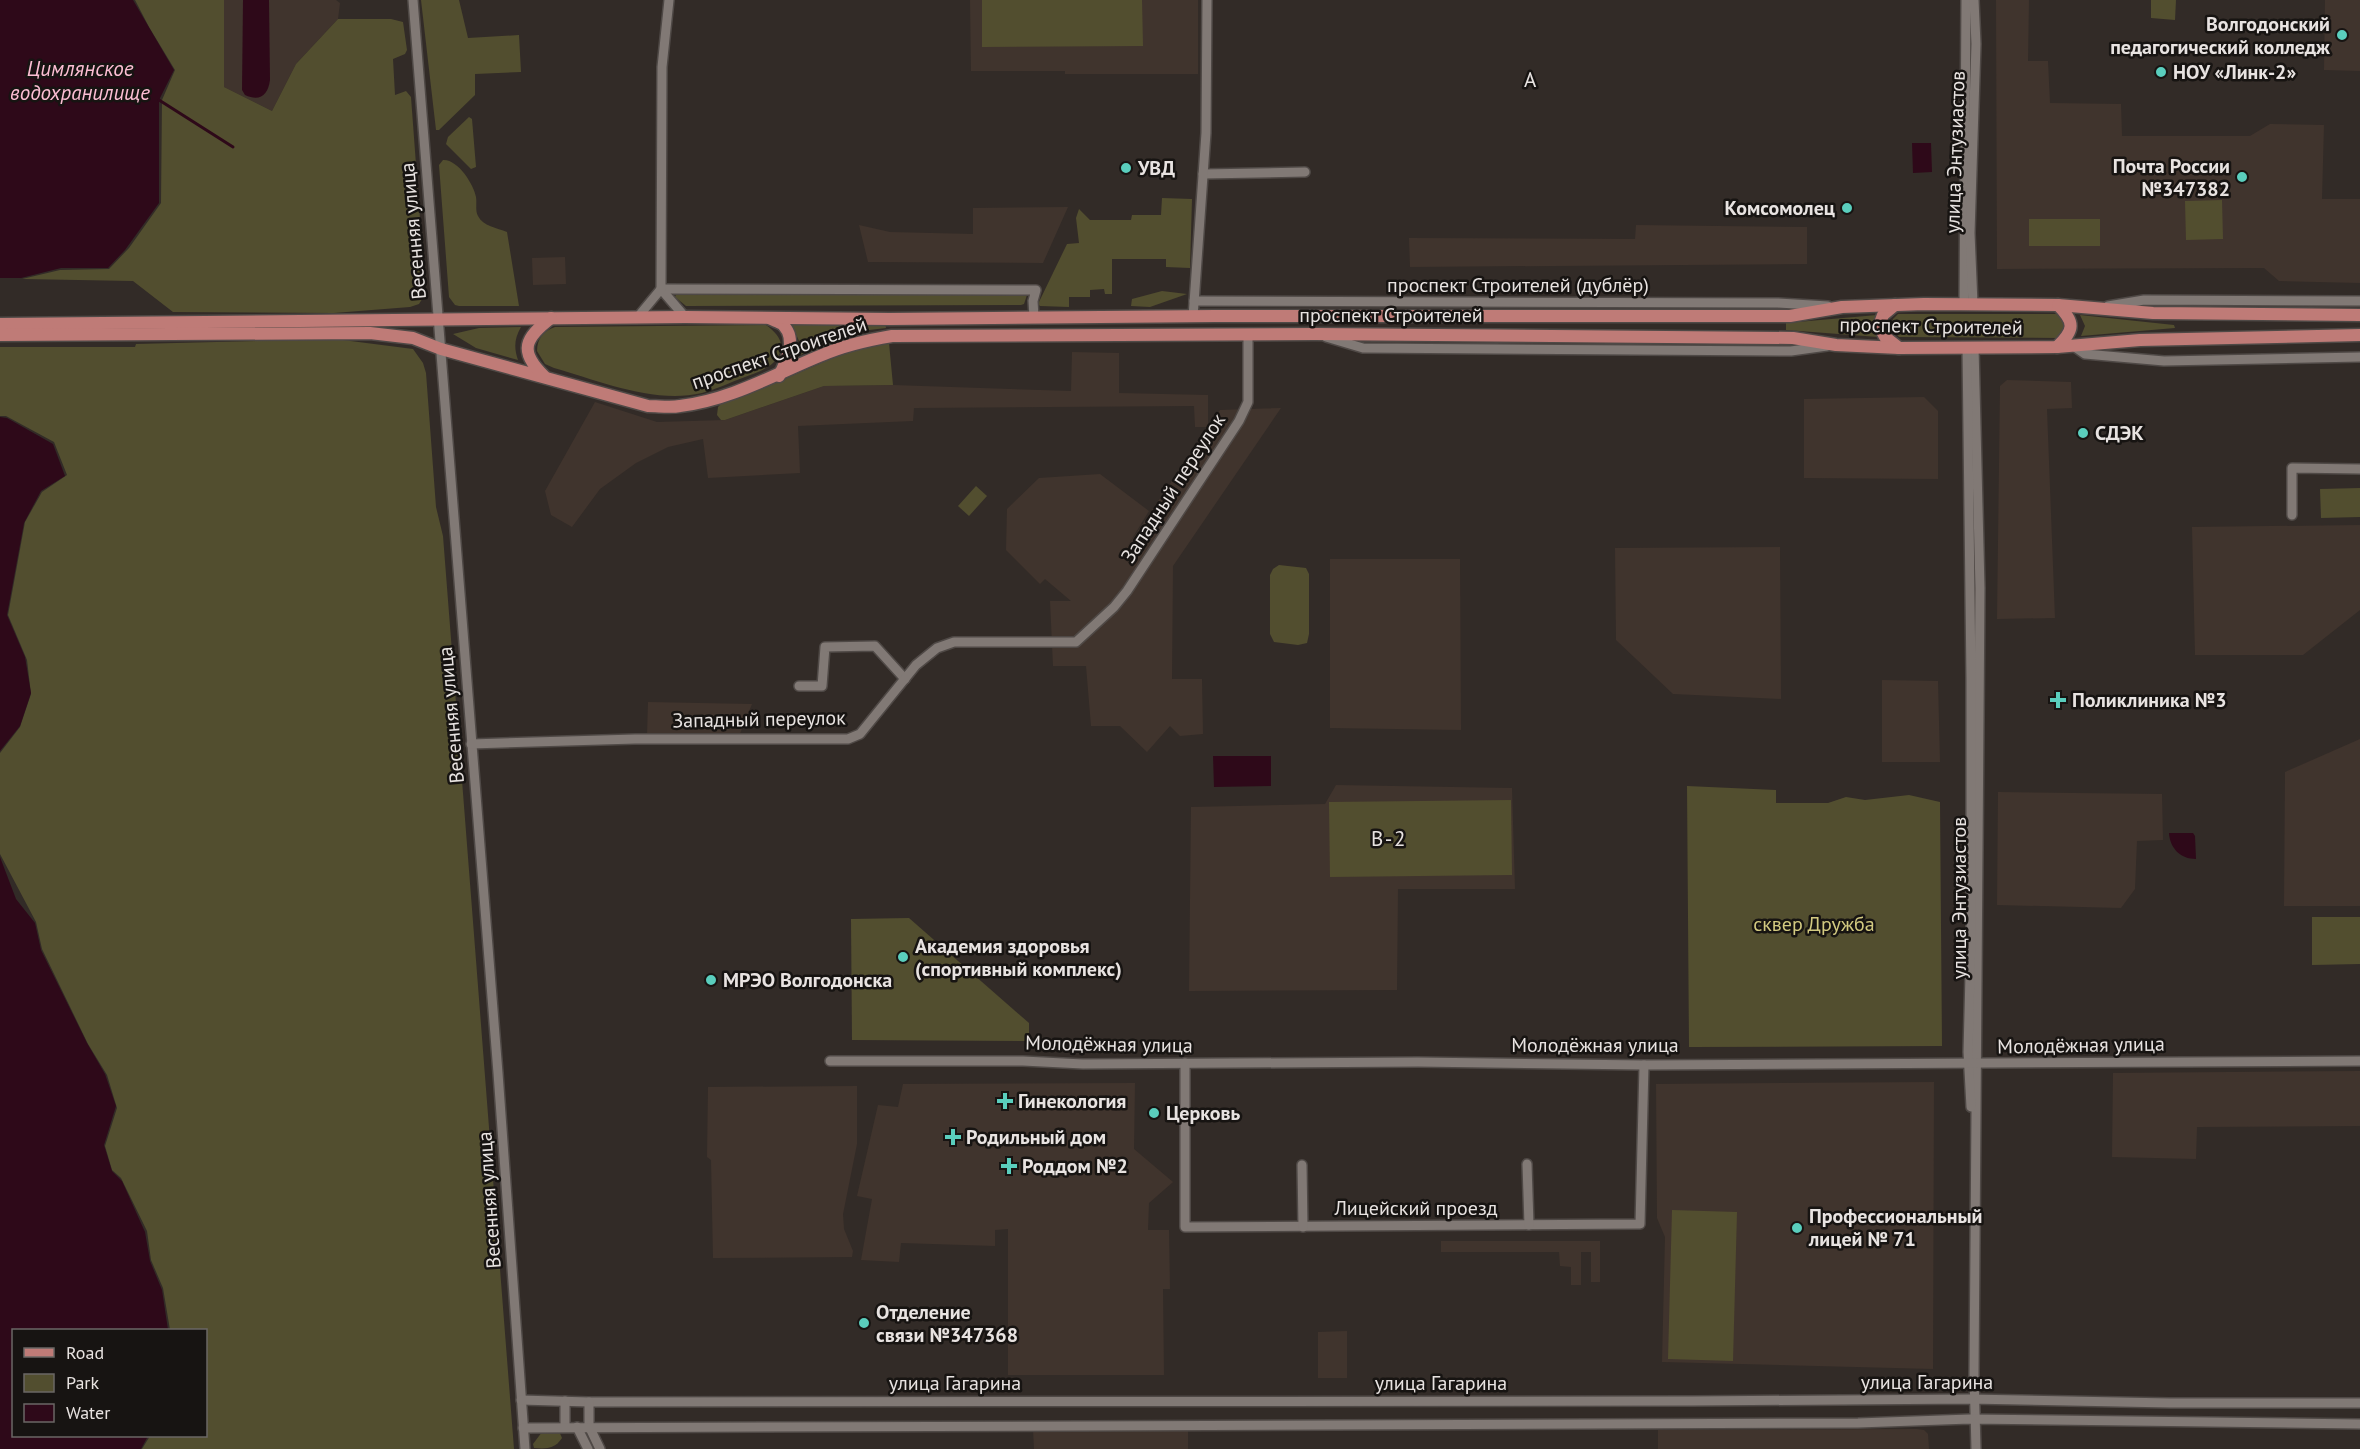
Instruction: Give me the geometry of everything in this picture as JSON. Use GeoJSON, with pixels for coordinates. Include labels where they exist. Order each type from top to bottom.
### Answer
{"type":"FeatureCollection","features":[{"type":"Feature","properties":{"kind":"main road","name":"проспект Строителей"},"geometry":{"type":"LineString","coordinates":[[0,324],[685,317],[890,319],[1790,316],[1842,308],[1968,304],[2100,307],[2153,313],[2360,315]]}},
{"type":"Feature","properties":{"kind":"main road"},"geometry":{"type":"LineString","coordinates":[[1895,305],[1883,315],[1879,326],[1884,337],[1899,348]]}},
{"type":"Feature","properties":{"kind":"main road"},"geometry":{"type":"LineString","coordinates":[[2057,347],[2069,336],[2071,327],[2069,317],[2058,305]]}},
{"type":"Feature","properties":{"kind":"main road"},"geometry":{"type":"LineString","coordinates":[[768,317],[784,326],[790,339],[788,358],[779,376]]}},
{"type":"Feature","properties":{"kind":"main road"},"geometry":{"type":"LineString","coordinates":[[546,377],[534,365],[527,347],[530,336],[551,318]]}},
{"type":"Feature","properties":{"kind":"main road","name":"проспект Строителей"},"geometry":{"type":"LineString","coordinates":[[0,335],[370,333],[413,338],[441,349],[648,406],[679,407],[711,400],[779,376],[840,348],[892,336],[1315,334],[1793,338],[1836,345],[1971,348],[2057,347],[2140,340],[2360,335]]}},
{"type":"Feature","properties":{"kind":"street","name":"Весенняя улица"},"geometry":{"type":"LineString","coordinates":[[413,0],[525,1449]]}},
{"type":"Feature","properties":{"kind":"street"},"geometry":{"type":"LineString","coordinates":[[637,318],[661,289],[662,67],[669,0]]}},
{"type":"Feature","properties":{"kind":"street"},"geometry":{"type":"LineString","coordinates":[[1193,317],[1206,111],[1207,0]]}},
{"type":"Feature","properties":{"kind":"street"},"geometry":{"type":"LineString","coordinates":[[1966,0],[1968,304]]}},
{"type":"Feature","properties":{"kind":"street","name":"улица Энтузиастов"},"geometry":{"type":"LineString","coordinates":[[1968,304],[1976,44],[1974,0]]}},
{"type":"Feature","properties":{"kind":"street"},"geometry":{"type":"LineString","coordinates":[[1203,174],[1305,172]]}},
{"type":"Feature","properties":{"kind":"street"},"geometry":{"type":"LineString","coordinates":[[661,289],[1036,290],[1033,301],[1034,317]]}},
{"type":"Feature","properties":{"kind":"street"},"geometry":{"type":"LineString","coordinates":[[661,289],[685,317]]}},
{"type":"Feature","properties":{"kind":"street"},"geometry":{"type":"LineString","coordinates":[[2100,307],[2144,300],[2360,301]]}},
{"type":"Feature","properties":{"kind":"street","name":"проспект Строителей (дублёр)"},"geometry":{"type":"LineString","coordinates":[[1194,302],[1778,303],[1842,308]]}},
{"type":"Feature","properties":{"kind":"street","name":"Западный переулок"},"geometry":{"type":"LineString","coordinates":[[471,744],[624,740],[848,739],[860,734],[916,664],[937,648],[954,642],[1076,642],[1114,607],[1140,572],[1239,421],[1248,402],[1248,335]]}},
{"type":"Feature","properties":{"kind":"street"},"geometry":{"type":"LineString","coordinates":[[2072,345],[2085,354],[2164,361],[2360,357]]}},
{"type":"Feature","properties":{"kind":"street"},"geometry":{"type":"LineString","coordinates":[[1971,348],[1980,588],[1975,741],[1971,1099],[1973,1419],[1976,1449]]}},
{"type":"Feature","properties":{"kind":"street"},"geometry":{"type":"LineString","coordinates":[[2292,515],[2292,468],[2360,469]]}},
{"type":"Feature","properties":{"kind":"street"},"geometry":{"type":"LineString","coordinates":[[800,687],[822,686],[825,646],[875,646],[905,678]]}},
{"type":"Feature","properties":{"kind":"street","name":"Молодёжная улица"},"geometry":{"type":"LineString","coordinates":[[830,1061],[1418,1062],[1644,1065],[2360,1061]]}},
{"type":"Feature","properties":{"kind":"street","name":"Лицейский проезд"},"geometry":{"type":"LineString","coordinates":[[1185,1063],[1183,1183],[1185,1227],[1641,1224],[1644,1065]]}},
{"type":"Feature","properties":{"kind":"street"},"geometry":{"type":"LineString","coordinates":[[1527,1164],[1529,1225]]}},
{"type":"Feature","properties":{"kind":"street"},"geometry":{"type":"LineString","coordinates":[[1302,1165],[1303,1227]]}},
{"type":"Feature","properties":{"kind":"street","name":"улица Гагарина"},"geometry":{"type":"LineString","coordinates":[[521,1400],[589,1402],[1973,1399],[2360,1403]]}},
{"type":"Feature","properties":{"kind":"street"},"geometry":{"type":"LineString","coordinates":[[565,1401],[565,1426]]}},
{"type":"Feature","properties":{"kind":"street"},"geometry":{"type":"LineString","coordinates":[[589,1402],[589,1426],[600,1449]]}},
{"type":"Feature","properties":{"kind":"street"},"geometry":{"type":"LineString","coordinates":[[2247,1403],[2248,1422]]}},
{"type":"Feature","properties":{"kind":"street"},"geometry":{"type":"LineString","coordinates":[[2273,1403],[2273,1423]]}},
{"type":"Feature","properties":{"kind":"street"},"geometry":{"type":"LineString","coordinates":[[1969,1449],[1973,1419]]}},
{"type":"Feature","properties":{"kind":"street","name":"улица Гагарина"},"geometry":{"type":"LineString","coordinates":[[523,1428],[565,1426],[694,1428],[1858,1423],[1973,1419],[2360,1424]]}},
{"type":"Feature","properties":{"kind":"street"},"geometry":{"type":"LineString","coordinates":[[577,1426],[588,1449]]}},
{"type":"Feature","properties":{"kind":"shaded area"},"geometry":{"type":"Polygon","coordinates":[[[224,0],[336,0],[340,3],[338,19],[296,64],[272,111],[224,87],[224,0]]]}},
{"type":"Feature","properties":{"kind":"shaded area"},"geometry":{"type":"Polygon","coordinates":[[[970,0],[1198,0],[1198,74],[971,71],[970,0]]]}},
{"type":"Feature","properties":{"kind":"shaded area"},"geometry":{"type":"Polygon","coordinates":[[[1996,0],[2029,0],[2028,61],[2048,61],[2050,103],[2121,104],[2122,136],[2250,136],[2270,124],[2324,125],[2322,199],[2360,199],[2360,283],[2279,281],[2264,268],[1997,269],[1996,0]]]}},
{"type":"Feature","properties":{"kind":"shaded area","name":"Волгодонский педагогический колледж"},"geometry":{"type":"Polygon","coordinates":[[[2325,0],[2360,0],[2360,71],[2324,70],[2325,0]]]}},
{"type":"Feature","properties":{"kind":"shaded area"},"geometry":{"type":"Polygon","coordinates":[[[1068,207],[1043,263],[868,262],[859,225],[890,232],[973,234],[973,208],[1068,207]]]}},
{"type":"Feature","properties":{"kind":"shaded area"},"geometry":{"type":"Polygon","coordinates":[[[1636,225],[1807,227],[1807,264],[1410,267],[1409,238],[1635,239],[1636,225]]]}},
{"type":"Feature","properties":{"kind":"shaded area"},"geometry":{"type":"Polygon","coordinates":[[[565,257],[566,284],[533,285],[532,258],[565,257]]]}},
{"type":"Feature","properties":{"kind":"shaded area"},"geometry":{"type":"Polygon","coordinates":[[[1072,352],[1119,353],[1119,393],[1208,395],[1208,427],[1195,427],[1194,406],[914,408],[913,421],[798,426],[800,473],[708,478],[703,439],[668,447],[636,463],[600,489],[572,527],[551,515],[545,491],[595,402],[657,422],[725,420],[824,386],[893,385],[1071,391],[1072,352]]]}},
{"type":"Feature","properties":{"kind":"shaded area"},"geometry":{"type":"Polygon","coordinates":[[[2007,380],[2071,382],[2072,408],[2047,409],[2055,618],[1997,619],[2000,386],[2007,380]]]}},
{"type":"Feature","properties":{"kind":"shaded area"},"geometry":{"type":"Polygon","coordinates":[[[1924,397],[1938,411],[1938,479],[1804,478],[1804,399],[1924,397]]]}},
{"type":"Feature","properties":{"kind":"shaded area"},"geometry":{"type":"Polygon","coordinates":[[[1281,408],[1173,566],[1172,679],[1202,679],[1203,734],[1180,736],[1170,726],[1147,752],[1120,726],[1091,726],[1086,666],[1053,666],[1050,601],[1071,601],[1045,579],[1040,584],[1006,550],[1007,509],[1039,478],[1100,474],[1149,511],[1127,547],[1220,410],[1281,408]]]}},
{"type":"Feature","properties":{"kind":"shaded area"},"geometry":{"type":"Polygon","coordinates":[[[2360,525],[2360,610],[2303,655],[2195,655],[2192,527],[2360,525]]]}},
{"type":"Feature","properties":{"kind":"shaded area"},"geometry":{"type":"Polygon","coordinates":[[[1780,547],[1781,699],[1673,694],[1616,640],[1615,548],[1780,547]]]}},
{"type":"Feature","properties":{"kind":"shaded area"},"geometry":{"type":"Polygon","coordinates":[[[1330,559],[1460,559],[1461,730],[1330,728],[1330,559]]]}},
{"type":"Feature","properties":{"kind":"shaded area"},"geometry":{"type":"Polygon","coordinates":[[[1882,680],[1938,681],[1940,762],[1882,762],[1882,680]]]}},
{"type":"Feature","properties":{"kind":"shaded area"},"geometry":{"type":"Polygon","coordinates":[[[648,702],[752,704],[739,736],[647,736],[648,702]]]}},
{"type":"Feature","properties":{"kind":"shaded area"},"geometry":{"type":"Polygon","coordinates":[[[2360,739],[2360,906],[2284,906],[2285,772],[2360,739]]]}},
{"type":"Feature","properties":{"kind":"shaded area"},"geometry":{"type":"Polygon","coordinates":[[[1336,785],[1512,788],[1515,889],[1398,889],[1397,990],[1189,991],[1191,807],[1325,804],[1336,785]]]}},
{"type":"Feature","properties":{"kind":"shaded area"},"geometry":{"type":"Polygon","coordinates":[[[1998,792],[2162,794],[2163,840],[2137,841],[2135,889],[2121,908],[1997,905],[1998,792]]]}},
{"type":"Feature","properties":{"kind":"shaded area"},"geometry":{"type":"Polygon","coordinates":[[[2360,1071],[2360,1126],[2197,1127],[2196,1159],[2112,1157],[2113,1073],[2360,1071]]]}},
{"type":"Feature","properties":{"kind":"shaded area","name":"Профессиональный лицей № 71"},"geometry":{"type":"Polygon","coordinates":[[[1934,1082],[1933,1369],[1662,1362],[1665,1237],[1657,1218],[1656,1084],[1934,1082]]]}},
{"type":"Feature","properties":{"kind":"shaded area","name":"Роддом №2"},"geometry":{"type":"Polygon","coordinates":[[[1135,1083],[1134,1149],[1173,1182],[1149,1203],[1148,1230],[1169,1230],[1170,1289],[1163,1289],[1164,1375],[1008,1375],[1008,1229],[995,1230],[995,1246],[901,1243],[899,1262],[861,1260],[872,1199],[857,1196],[878,1105],[898,1107],[903,1084],[1135,1083]]]}},
{"type":"Feature","properties":{"kind":"shaded area"},"geometry":{"type":"Polygon","coordinates":[[[857,1086],[857,1144],[843,1214],[844,1229],[853,1251],[852,1257],[713,1258],[711,1160],[707,1157],[708,1087],[857,1086]]]}},
{"type":"Feature","properties":{"kind":"shaded area"},"geometry":{"type":"Polygon","coordinates":[[[1441,1241],[1600,1241],[1600,1282],[1591,1282],[1591,1252],[1581,1252],[1581,1285],[1571,1285],[1571,1267],[1560,1266],[1559,1252],[1441,1252],[1441,1241]]]}},
{"type":"Feature","properties":{"kind":"shaded area"},"geometry":{"type":"Polygon","coordinates":[[[1347,1331],[1347,1378],[1318,1378],[1318,1332],[1347,1331]]]}},
{"type":"Feature","properties":{"kind":"shaded area"},"geometry":{"type":"Polygon","coordinates":[[[1033,1429],[1188,1430],[1188,1449],[1034,1449],[1033,1429]]]}},
{"type":"Feature","properties":{"kind":"shaded area"},"geometry":{"type":"Polygon","coordinates":[[[1658,1430],[1924,1430],[1928,1434],[1929,1449],[1658,1449],[1658,1430]]]}},
{"type":"Feature","properties":{"kind":"green space"},"geometry":{"type":"Polygon","coordinates":[[[135,0],[224,0],[224,87],[272,111],[296,64],[338,19],[391,19],[403,22],[407,50],[405,54],[393,59],[395,95],[406,91],[411,97],[425,286],[424,296],[419,304],[410,307],[334,313],[173,312],[133,281],[22,279],[60,270],[109,269],[129,248],[161,203],[162,100],[175,70],[135,0]]]}},
{"type":"Feature","properties":{"kind":"green space"},"geometry":{"type":"Polygon","coordinates":[[[421,0],[459,0],[468,38],[519,35],[521,72],[475,74],[475,95],[439,130],[436,130],[421,0]]]}},
{"type":"Feature","properties":{"kind":"green space"},"geometry":{"type":"Polygon","coordinates":[[[982,0],[1142,0],[1143,46],[982,47],[982,0]]]}},
{"type":"Feature","properties":{"kind":"green space"},"geometry":{"type":"Polygon","coordinates":[[[2151,0],[2176,0],[2175,20],[2151,18],[2151,0]]]}},
{"type":"Feature","properties":{"kind":"green space"},"geometry":{"type":"Polygon","coordinates":[[[469,117],[472,119],[476,167],[471,169],[446,144],[448,137],[469,117]]]}},
{"type":"Feature","properties":{"kind":"green space"},"geometry":{"type":"Polygon","coordinates":[[[443,160],[460,168],[469,180],[475,192],[480,219],[507,232],[519,306],[459,306],[455,305],[449,297],[439,165],[443,160]]]}},
{"type":"Feature","properties":{"kind":"green space"},"geometry":{"type":"Polygon","coordinates":[[[1162,198],[1192,199],[1190,268],[1166,267],[1166,259],[1112,259],[1112,294],[1105,294],[1104,289],[1090,290],[1090,297],[1069,297],[1069,307],[1038,304],[1067,244],[1079,243],[1076,218],[1079,209],[1090,220],[1131,220],[1132,215],[1161,215],[1162,198]]]}},
{"type":"Feature","properties":{"kind":"green space"},"geometry":{"type":"Polygon","coordinates":[[[2222,200],[2223,239],[2186,240],[2185,201],[2222,200]]]}},
{"type":"Feature","properties":{"kind":"green space"},"geometry":{"type":"Polygon","coordinates":[[[2029,219],[2100,219],[2100,246],[2029,246],[2029,219]]]}},
{"type":"Feature","properties":{"kind":"green space"},"geometry":{"type":"Polygon","coordinates":[[[1162,291],[1187,294],[1150,307],[1131,306],[1132,299],[1162,291]]]}},
{"type":"Feature","properties":{"kind":"green space"},"geometry":{"type":"Polygon","coordinates":[[[677,292],[1025,293],[1027,295],[1024,304],[1021,305],[686,306],[675,297],[677,292]]]}},
{"type":"Feature","properties":{"kind":"green space"},"geometry":{"type":"Polygon","coordinates":[[[1898,314],[2056,314],[2064,318],[2066,327],[2058,338],[1899,337],[1891,328],[1893,319],[1898,314]]]}},
{"type":"Feature","properties":{"kind":"green space"},"geometry":{"type":"Polygon","coordinates":[[[1877,315],[1878,337],[1786,330],[1786,323],[1877,315]]]}},
{"type":"Feature","properties":{"kind":"green space"},"geometry":{"type":"Polygon","coordinates":[[[2080,315],[2174,325],[2175,328],[2081,336],[2085,326],[2080,315]]]}},
{"type":"Feature","properties":{"kind":"green space"},"geometry":{"type":"Polygon","coordinates":[[[885,322],[886,328],[861,331],[795,357],[799,341],[791,323],[885,322]]]}},
{"type":"Feature","properties":{"kind":"green space"},"geometry":{"type":"Polygon","coordinates":[[[766,325],[777,335],[781,346],[779,355],[773,363],[713,390],[683,396],[665,396],[627,390],[554,368],[545,364],[537,351],[542,336],[555,327],[766,325]]]}},
{"type":"Feature","properties":{"kind":"green space"},"geometry":{"type":"Polygon","coordinates":[[[521,327],[515,344],[518,360],[476,348],[453,334],[479,328],[521,327]]]}},
{"type":"Feature","properties":{"kind":"green space"},"geometry":{"type":"Polygon","coordinates":[[[335,339],[413,349],[423,363],[426,373],[436,507],[443,536],[514,1449],[142,1449],[149,1437],[207,1437],[207,1329],[170,1329],[163,1288],[151,1260],[147,1231],[121,1178],[112,1170],[105,1146],[117,1108],[107,1075],[88,1044],[42,949],[36,922],[0,854],[0,753],[20,727],[31,694],[27,660],[8,615],[25,522],[42,492],[67,475],[54,442],[6,416],[0,416],[0,347],[135,347],[136,344],[335,339]]]}},
{"type":"Feature","properties":{"kind":"green space"},"geometry":{"type":"Polygon","coordinates":[[[889,343],[893,385],[824,386],[725,420],[721,420],[717,415],[718,407],[722,403],[764,388],[858,347],[889,343]]]}},
{"type":"Feature","properties":{"kind":"green space"},"geometry":{"type":"Polygon","coordinates":[[[976,486],[987,496],[969,516],[958,506],[976,486]]]}},
{"type":"Feature","properties":{"kind":"green space"},"geometry":{"type":"Polygon","coordinates":[[[2360,488],[2360,517],[2321,518],[2320,489],[2360,488]]]}},
{"type":"Feature","properties":{"kind":"green space"},"geometry":{"type":"Polygon","coordinates":[[[1279,565],[1306,568],[1309,574],[1307,643],[1298,645],[1274,642],[1270,634],[1270,575],[1279,565]]]}},
{"type":"Feature","properties":{"kind":"green space","name":"сквер Дружба"},"geometry":{"type":"Polygon","coordinates":[[[1687,786],[1776,790],[1776,803],[1828,803],[1846,797],[1865,800],[1909,795],[1940,802],[1942,1046],[1689,1047],[1687,786]]]}},
{"type":"Feature","properties":{"kind":"green space"},"geometry":{"type":"Polygon","coordinates":[[[1511,800],[1512,875],[1330,877],[1329,802],[1511,800]]]}},
{"type":"Feature","properties":{"kind":"green space"},"geometry":{"type":"Polygon","coordinates":[[[2312,917],[2360,917],[2360,964],[2312,965],[2312,917]]]}},
{"type":"Feature","properties":{"kind":"green space","name":"Академия здоровья (спортивный комплекс)"},"geometry":{"type":"Polygon","coordinates":[[[909,918],[1029,1023],[1029,1041],[852,1040],[851,919],[909,918]]]}},
{"type":"Feature","properties":{"kind":"green space"},"geometry":{"type":"Polygon","coordinates":[[[1672,1210],[1737,1212],[1733,1361],[1668,1359],[1672,1210]]]}},
{"type":"Feature","properties":{"kind":"green space"},"geometry":{"type":"Polygon","coordinates":[[[558,1429],[562,1438],[556,1444],[546,1448],[534,1448],[533,1444],[542,1432],[558,1429]]]}},
{"type":"Feature","properties":{"kind":"water","name":"Цимлянское водохранилище"},"geometry":{"type":"Polygon","coordinates":[[[0,0],[133,0],[174,70],[159,100],[159,203],[125,250],[108,268],[61,268],[21,278],[0,278],[0,0]]]}},
{"type":"Feature","properties":{"kind":"water"},"geometry":{"type":"Polygon","coordinates":[[[243,0],[269,0],[270,80],[265,93],[255,98],[245,95],[242,90],[243,0]]]}},
{"type":"Feature","properties":{"kind":"water"},"geometry":{"type":"Polygon","coordinates":[[[1912,143],[1931,143],[1932,172],[1913,173],[1912,143]]]}},
{"type":"Feature","properties":{"kind":"water"},"geometry":{"type":"Polygon","coordinates":[[[0,417],[7,418],[53,444],[65,476],[41,491],[24,523],[7,615],[25,657],[31,693],[20,726],[0,751],[0,417]]]}},
{"type":"Feature","properties":{"kind":"water"},"geometry":{"type":"Polygon","coordinates":[[[1213,756],[1271,756],[1271,786],[1214,787],[1213,756]]]}},
{"type":"Feature","properties":{"kind":"water"},"geometry":{"type":"Polygon","coordinates":[[[2169,833],[2193,833],[2196,859],[2185,857],[2177,852],[2171,843],[2169,833]]]}},
{"type":"Feature","properties":{"kind":"water"},"geometry":{"type":"Polygon","coordinates":[[[0,857],[16,899],[35,923],[41,950],[105,1074],[116,1106],[104,1145],[112,1171],[122,1181],[145,1232],[150,1261],[162,1290],[168,1329],[12,1329],[12,1437],[147,1437],[141,1449],[0,1449],[0,857]]]}},
{"type":"Feature","properties":{"kind":"waterway"},"geometry":{"type":"LineString","coordinates":[[159,100],[233,147]]}},
{"type":"Feature","properties":{"kind":"place","name":"Волгодонский педагогический колледж"},"geometry":{"type":"Point","coordinates":[2342,35]}},
{"type":"Feature","properties":{"kind":"place","name":"НОУ «Линк-2»"},"geometry":{"type":"Point","coordinates":[2161,72]}},
{"type":"Feature","properties":{"kind":"place","name":"УВД"},"geometry":{"type":"Point","coordinates":[1126,168]}},
{"type":"Feature","properties":{"kind":"place","name":"Почта России №347382"},"geometry":{"type":"Point","coordinates":[2242,177]}},
{"type":"Feature","properties":{"kind":"place","name":"Комсомолец"},"geometry":{"type":"Point","coordinates":[1847,208]}},
{"type":"Feature","properties":{"kind":"place","name":"СДЭК"},"geometry":{"type":"Point","coordinates":[2083,433]}},
{"type":"Feature","properties":{"kind":"place","name":"Поликлиника №3"},"geometry":{"type":"Point","coordinates":[2058,700]}},
{"type":"Feature","properties":{"kind":"place","name":"Академия здоровья (спортивный комплекс)"},"geometry":{"type":"Point","coordinates":[903,957]}},
{"type":"Feature","properties":{"kind":"place","name":"МРЭО Волгодонска"},"geometry":{"type":"Point","coordinates":[711,980]}},
{"type":"Feature","properties":{"kind":"place","name":"Гинекология"},"geometry":{"type":"Point","coordinates":[1005,1101]}},
{"type":"Feature","properties":{"kind":"place","name":"Церковь"},"geometry":{"type":"Point","coordinates":[1154,1113]}},
{"type":"Feature","properties":{"kind":"place","name":"Родильный дом"},"geometry":{"type":"Point","coordinates":[953,1137]}},
{"type":"Feature","properties":{"kind":"place","name":"Роддом №2"},"geometry":{"type":"Point","coordinates":[1009,1166]}},
{"type":"Feature","properties":{"kind":"place","name":"Профессиональный лицей № 71"},"geometry":{"type":"Point","coordinates":[1797,1228]}},
{"type":"Feature","properties":{"kind":"place","name":"Отделение связи №347368"},"geometry":{"type":"Point","coordinates":[864,1323]}},
{"type":"Feature","properties":{"kind":"district","name":"А"},"geometry":{"type":"Point","coordinates":[1531,79]}},
{"type":"Feature","properties":{"kind":"district","name":"В-2"},"geometry":{"type":"Point","coordinates":[1389,838]}}]}
